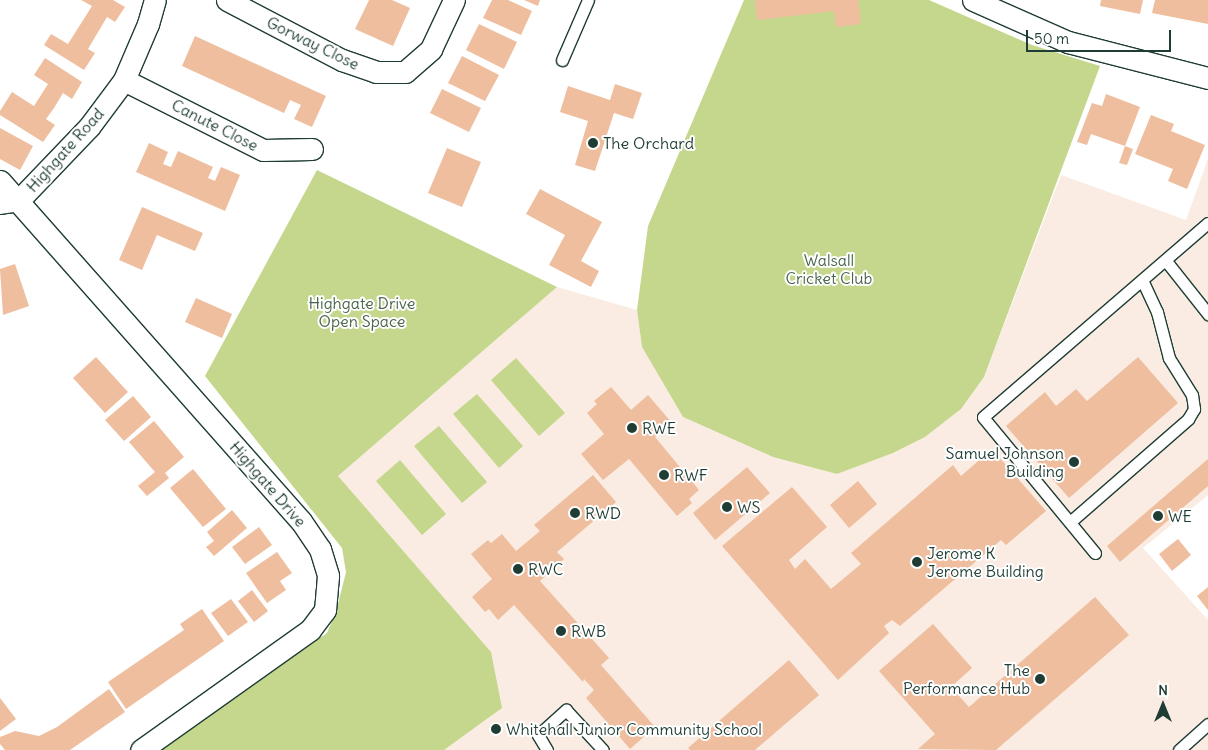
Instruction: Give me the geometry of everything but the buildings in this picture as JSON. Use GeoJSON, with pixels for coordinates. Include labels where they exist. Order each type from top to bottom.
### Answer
{"type":"FeatureCollection","features":[{"type":"Feature","properties":{"kind":"street","name":"Highgate Road"},"geometry":{"type":"LineString","coordinates":[[9,202],[89,127],[124,80],[148,24],[155,0]]}},
{"type":"Feature","properties":{"kind":"street","name":"Gorway Close"},"geometry":{"type":"LineString","coordinates":[[227,0],[342,60],[376,72],[405,72],[431,48],[454,0]]}},
{"type":"Feature","properties":{"kind":"street"},"geometry":{"type":"LineString","coordinates":[[973,0],[1068,42],[1208,78]]}},
{"type":"Feature","properties":{"kind":"street","name":"Canute Close"},"geometry":{"type":"LineString","coordinates":[[124,80],[263,150],[312,149]]}},
{"type":"Feature","properties":{"kind":"street","name":"Highgate Drive"},"geometry":{"type":"LineString","coordinates":[[0,181],[9,202],[301,521],[320,549],[328,576],[325,610],[310,630],[141,750]]}},
{"type":"Feature","properties":{"kind":"lane"},"geometry":{"type":"LineString","coordinates":[[562,60],[588,0]]}},
{"type":"Feature","properties":{"kind":"lane"},"geometry":{"type":"LineString","coordinates":[[1096,553],[983,417],[1143,282],[1208,224]]}},
{"type":"Feature","properties":{"kind":"lane"},"geometry":{"type":"LineString","coordinates":[[1166,261],[1208,314]]}},
{"type":"Feature","properties":{"kind":"lane"},"geometry":{"type":"LineString","coordinates":[[1070,522],[1188,419],[1194,408],[1192,395],[1169,358],[1157,312],[1143,282]]}},
{"type":"Feature","properties":{"kind":"lane"},"geometry":{"type":"LineString","coordinates":[[547,750],[538,735],[566,710],[603,750]]}},
{"type":"Feature","properties":{"kind":"lane"},"geometry":{"type":"LineString","coordinates":[[1179,750],[1208,724]]}},
{"type":"Feature","properties":{"kind":"shaded area"},"geometry":{"type":"Polygon","coordinates":[[[1208,159],[1208,495],[1143,548],[1208,620],[1208,750],[444,750],[502,708],[338,476],[557,287],[637,310],[642,347],[683,417],[773,457],[837,474],[893,453],[925,437],[961,409],[984,377],[1061,175],[1186,220],[1208,159]]]}},
{"type":"Feature","properties":{"kind":"green space","name":"Walsall Cricket Club"},"geometry":{"type":"Polygon","coordinates":[[[744,0],[929,0],[1032,45],[1100,66],[984,377],[961,409],[925,437],[893,453],[837,474],[773,457],[683,417],[642,347],[637,310],[648,226],[744,0]]]}},
{"type":"Feature","properties":{"kind":"green space","name":"Highgate Drive Open Space"},"geometry":{"type":"Polygon","coordinates":[[[317,170],[557,287],[338,476],[491,652],[502,708],[444,750],[162,750],[327,633],[336,612],[346,572],[342,548],[205,376],[317,170]]]}},
{"type":"Feature","properties":{"kind":"green space"},"geometry":{"type":"Polygon","coordinates":[[[516,358],[565,413],[539,436],[491,380],[516,358]]]}},
{"type":"Feature","properties":{"kind":"green space"},"geometry":{"type":"Polygon","coordinates":[[[477,394],[523,446],[499,468],[453,414],[477,394]]]}},
{"type":"Feature","properties":{"kind":"green space"},"geometry":{"type":"Polygon","coordinates":[[[439,426],[487,482],[462,503],[414,446],[439,426]]]}},
{"type":"Feature","properties":{"kind":"green space"},"geometry":{"type":"Polygon","coordinates":[[[400,460],[446,514],[422,535],[376,481],[400,460]]]}},
{"type":"Feature","properties":{"kind":"place","name":"The Orchard"},"geometry":{"type":"Point","coordinates":[593,143]}},
{"type":"Feature","properties":{"kind":"place","name":"RWE"},"geometry":{"type":"Point","coordinates":[632,428]}},
{"type":"Feature","properties":{"kind":"place","name":"Samuel Johnson Building"},"geometry":{"type":"Point","coordinates":[1074,462]}},
{"type":"Feature","properties":{"kind":"place","name":"RWF"},"geometry":{"type":"Point","coordinates":[664,475]}},
{"type":"Feature","properties":{"kind":"place","name":"WS"},"geometry":{"type":"Point","coordinates":[727,507]}},
{"type":"Feature","properties":{"kind":"place","name":"RWD"},"geometry":{"type":"Point","coordinates":[575,513]}},
{"type":"Feature","properties":{"kind":"place","name":"WE"},"geometry":{"type":"Point","coordinates":[1158,516]}},
{"type":"Feature","properties":{"kind":"place","name":"Jerome K Jerome Building"},"geometry":{"type":"Point","coordinates":[917,562]}},
{"type":"Feature","properties":{"kind":"place","name":"RWC"},"geometry":{"type":"Point","coordinates":[518,569]}},
{"type":"Feature","properties":{"kind":"place","name":"RWB"},"geometry":{"type":"Point","coordinates":[561,631]}},
{"type":"Feature","properties":{"kind":"place","name":"The Performance Hub"},"geometry":{"type":"Point","coordinates":[1040,679]}},
{"type":"Feature","properties":{"kind":"place","name":"Whitehall Junior Community School"},"geometry":{"type":"Point","coordinates":[496,729]}}]}
